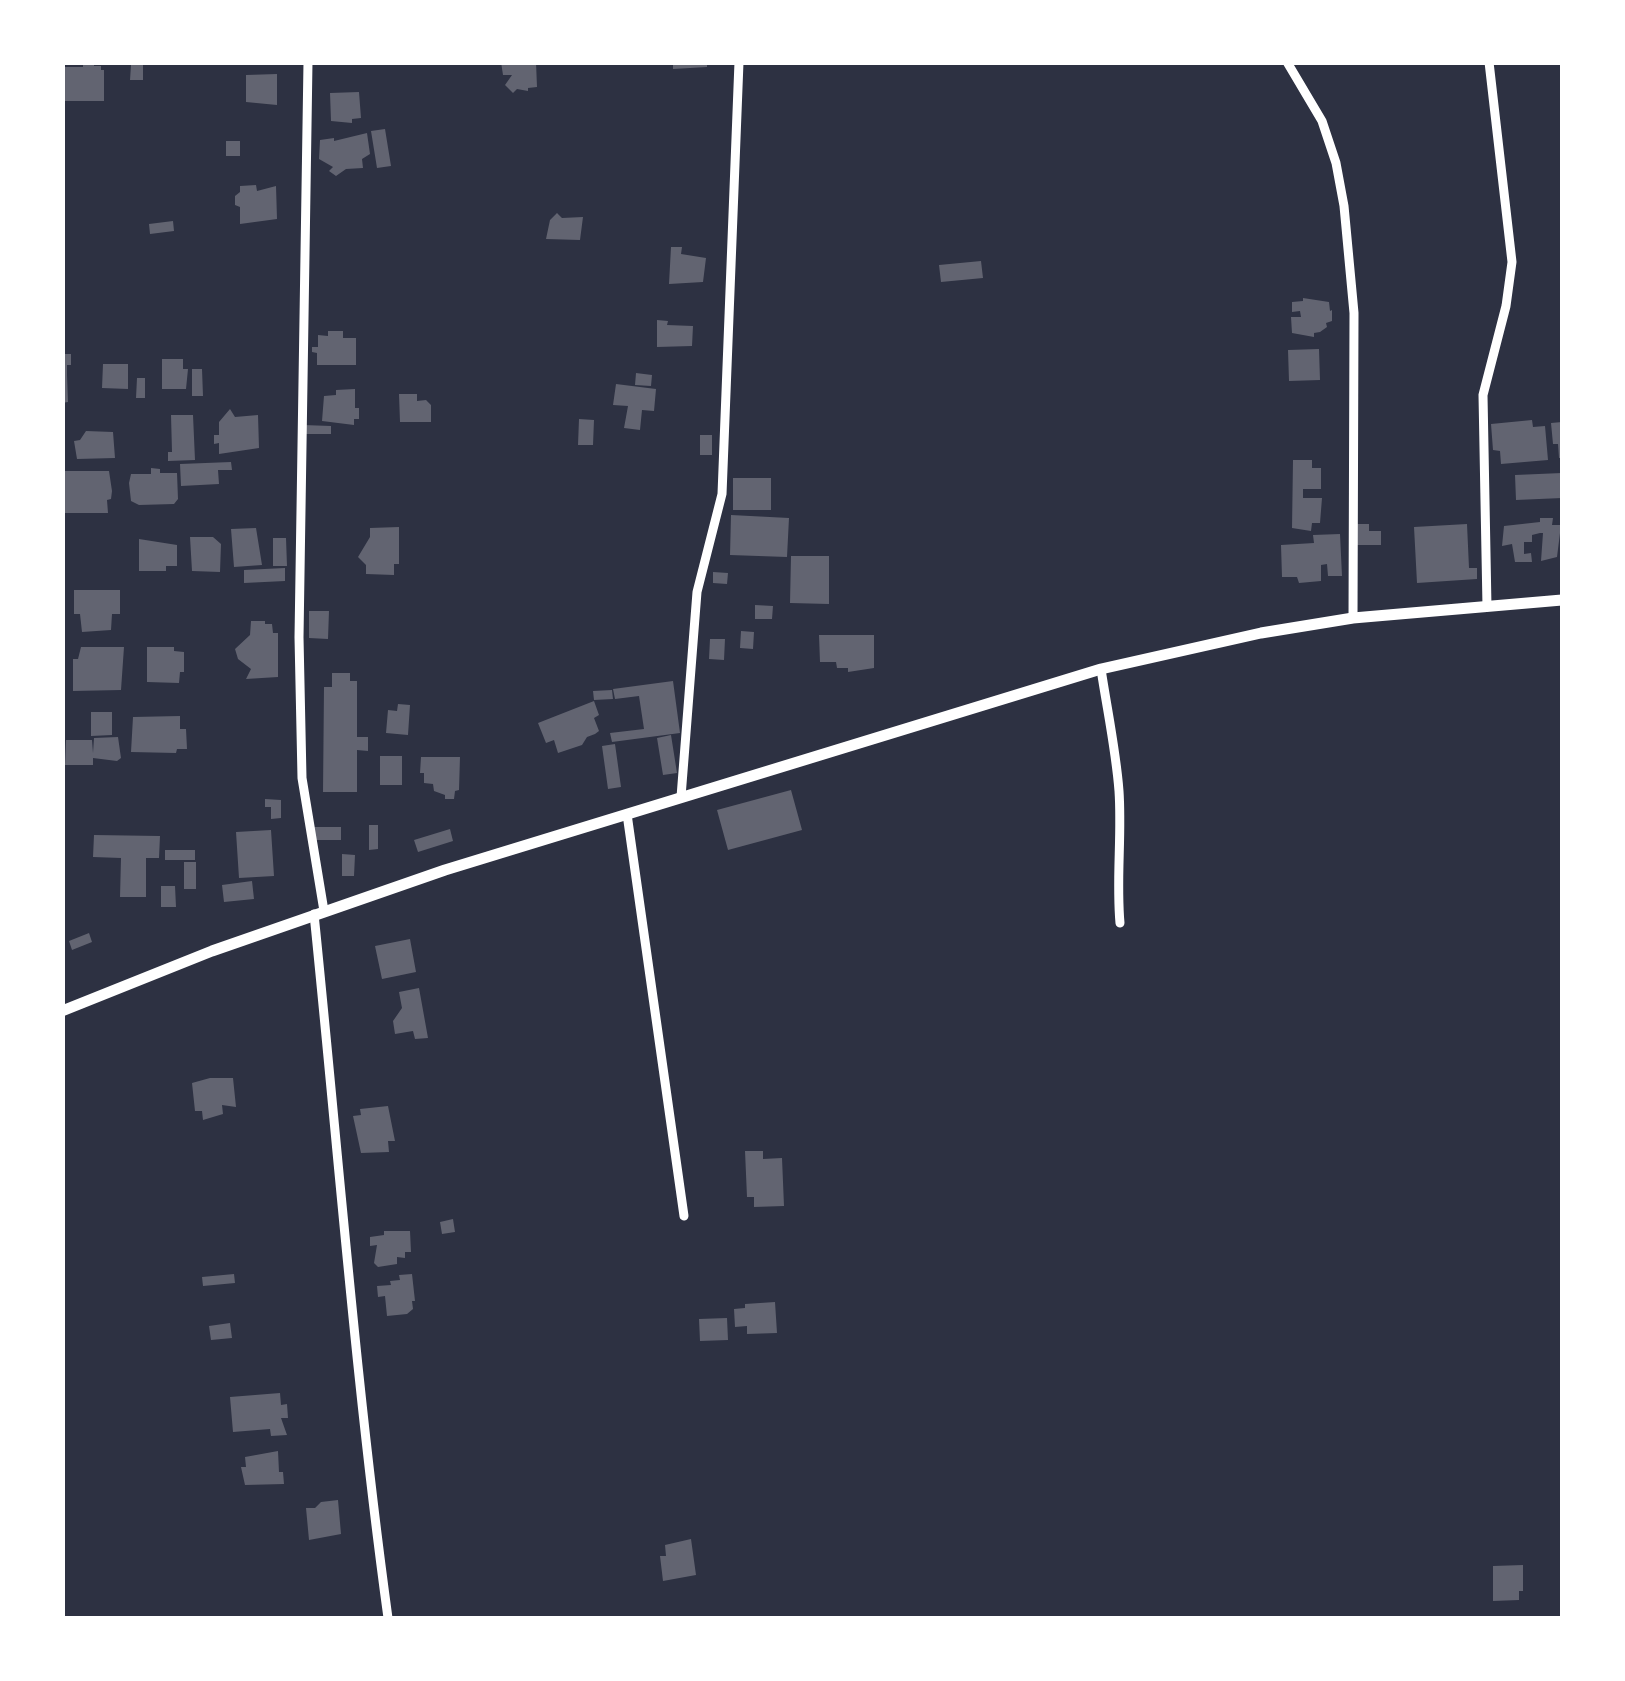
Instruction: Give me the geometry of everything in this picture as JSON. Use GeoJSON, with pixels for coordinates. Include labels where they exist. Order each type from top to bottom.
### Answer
{"type":"FeatureCollection","features":[{"type":"Feature","properties":{"kind":"street"},"geometry":{"type":"LineString","coordinates":[[308,62],[300,655],[302,778],[319,913],[356,1366],[388,1618]]}},
{"type":"Feature","properties":{"kind":"street"},"geometry":{"type":"LineString","coordinates":[[681,797],[696,592],[722,494],[739,62]]}},
{"type":"Feature","properties":{"kind":"street"},"geometry":{"type":"LineString","coordinates":[[1287,62],[1322,120],[1344,206],[1354,313],[1353,618]]}},
{"type":"Feature","properties":{"kind":"street"},"geometry":{"type":"LineString","coordinates":[[1487,606],[1483,394],[1506,306],[1512,262],[1489,62]]}},
{"type":"Feature","properties":{"kind":"street"},"geometry":{"type":"LineString","coordinates":[[62,1011],[319,913],[1101,669],[1261,633],[1353,618],[1562,600]]}},
{"type":"Feature","properties":{"kind":"street"},"geometry":{"type":"LineString","coordinates":[[1101,669],[1119,788],[1116,879],[1120,923]]}},
{"type":"Feature","properties":{"kind":"street"},"geometry":{"type":"LineString","coordinates":[[627,814],[684,1216]]}},
{"type":"Feature","properties":{"kind":"building"},"geometry":{"type":"Polygon","coordinates":[[[83,62],[104,70],[104,101],[62,101],[62,67],[83,67],[83,62]]]}},
{"type":"Feature","properties":{"kind":"building"},"geometry":{"type":"Polygon","coordinates":[[[501,62],[536,62],[537,87],[513,93],[505,85],[512,75],[503,75],[501,62]]]}},
{"type":"Feature","properties":{"kind":"building"},"geometry":{"type":"Polygon","coordinates":[[[673,62],[707,62],[707,67],[673,69],[673,62]]]}},
{"type":"Feature","properties":{"kind":"building"},"geometry":{"type":"Polygon","coordinates":[[[131,65],[143,65],[143,80],[130,80],[131,65]]]}},
{"type":"Feature","properties":{"kind":"building"},"geometry":{"type":"Polygon","coordinates":[[[277,74],[277,105],[246,102],[246,75],[277,74]]]}},
{"type":"Feature","properties":{"kind":"building"},"geometry":{"type":"Polygon","coordinates":[[[359,92],[361,118],[352,119],[352,123],[331,121],[330,93],[359,92]]]}},
{"type":"Feature","properties":{"kind":"building"},"geometry":{"type":"Polygon","coordinates":[[[385,129],[391,166],[377,168],[371,131],[385,129]]]}},
{"type":"Feature","properties":{"kind":"building"},"geometry":{"type":"Polygon","coordinates":[[[367,133],[370,154],[362,159],[363,168],[346,169],[336,176],[329,171],[333,167],[319,159],[320,140],[334,141],[367,133]]]}},
{"type":"Feature","properties":{"kind":"building"},"geometry":{"type":"Polygon","coordinates":[[[226,141],[240,141],[240,156],[226,156],[226,141]]]}},
{"type":"Feature","properties":{"kind":"building"},"geometry":{"type":"Polygon","coordinates":[[[256,185],[257,191],[276,186],[277,219],[240,224],[235,196],[240,186],[256,185]]]}},
{"type":"Feature","properties":{"kind":"building"},"geometry":{"type":"Polygon","coordinates":[[[557,213],[562,218],[583,217],[580,240],[546,239],[550,220],[557,213]]]}},
{"type":"Feature","properties":{"kind":"building"},"geometry":{"type":"Polygon","coordinates":[[[173,221],[174,231],[150,234],[149,224],[173,221]]]}},
{"type":"Feature","properties":{"kind":"building"},"geometry":{"type":"Polygon","coordinates":[[[671,247],[682,247],[681,254],[706,258],[703,282],[669,284],[671,247]]]}},
{"type":"Feature","properties":{"kind":"building"},"geometry":{"type":"Polygon","coordinates":[[[981,261],[983,278],[941,282],[939,265],[981,261]]]}},
{"type":"Feature","properties":{"kind":"building"},"geometry":{"type":"Polygon","coordinates":[[[1303,298],[1329,302],[1332,310],[1332,321],[1314,337],[1292,333],[1291,317],[1301,317],[1300,311],[1292,312],[1292,302],[1303,298]]]}},
{"type":"Feature","properties":{"kind":"building"},"geometry":{"type":"Polygon","coordinates":[[[657,320],[668,321],[667,325],[693,326],[692,346],[657,347],[657,320]]]}},
{"type":"Feature","properties":{"kind":"building"},"geometry":{"type":"Polygon","coordinates":[[[328,331],[343,331],[343,338],[356,338],[356,365],[317,365],[317,353],[312,352],[312,347],[318,347],[318,335],[328,336],[328,331]]]}},
{"type":"Feature","properties":{"kind":"building"},"geometry":{"type":"Polygon","coordinates":[[[1319,349],[1320,380],[1289,381],[1288,350],[1319,349]]]}},
{"type":"Feature","properties":{"kind":"building"},"geometry":{"type":"Polygon","coordinates":[[[62,354],[71,354],[71,365],[67,365],[68,402],[62,403],[62,354]]]}},
{"type":"Feature","properties":{"kind":"building"},"geometry":{"type":"Polygon","coordinates":[[[162,359],[183,359],[183,369],[188,369],[186,389],[162,389],[162,359]]]}},
{"type":"Feature","properties":{"kind":"building"},"geometry":{"type":"Polygon","coordinates":[[[103,364],[128,364],[128,389],[102,388],[103,364]]]}},
{"type":"Feature","properties":{"kind":"building"},"geometry":{"type":"Polygon","coordinates":[[[192,369],[202,369],[203,396],[192,396],[192,369]]]}},
{"type":"Feature","properties":{"kind":"building"},"geometry":{"type":"Polygon","coordinates":[[[636,373],[652,375],[651,386],[635,385],[636,373]]]}},
{"type":"Feature","properties":{"kind":"building"},"geometry":{"type":"Polygon","coordinates":[[[137,378],[145,378],[145,398],[136,398],[137,378]]]}},
{"type":"Feature","properties":{"kind":"building"},"geometry":{"type":"Polygon","coordinates":[[[616,384],[656,389],[654,411],[642,410],[640,430],[624,428],[628,406],[613,405],[616,384]]]}},
{"type":"Feature","properties":{"kind":"building"},"geometry":{"type":"Polygon","coordinates":[[[355,389],[359,419],[354,419],[354,425],[322,421],[324,396],[336,395],[336,390],[355,389]]]}},
{"type":"Feature","properties":{"kind":"building"},"geometry":{"type":"Polygon","coordinates":[[[399,394],[417,394],[417,401],[426,400],[431,405],[431,422],[400,422],[399,394]]]}},
{"type":"Feature","properties":{"kind":"building"},"geometry":{"type":"Polygon","coordinates":[[[230,409],[235,417],[258,415],[259,448],[219,454],[214,435],[219,435],[219,422],[230,409]]]}},
{"type":"Feature","properties":{"kind":"building"},"geometry":{"type":"Polygon","coordinates":[[[171,415],[193,415],[195,460],[168,461],[168,452],[172,452],[171,415]]]}},
{"type":"Feature","properties":{"kind":"building"},"geometry":{"type":"Polygon","coordinates":[[[579,419],[594,420],[593,445],[578,445],[579,419]]]}},
{"type":"Feature","properties":{"kind":"building"},"geometry":{"type":"Polygon","coordinates":[[[1532,420],[1533,427],[1545,426],[1548,460],[1501,464],[1500,451],[1493,450],[1491,424],[1532,420]]]}},
{"type":"Feature","properties":{"kind":"building"},"geometry":{"type":"Polygon","coordinates":[[[1562,422],[1562,458],[1559,458],[1551,423],[1562,422]]]}},
{"type":"Feature","properties":{"kind":"building"},"geometry":{"type":"Polygon","coordinates":[[[303,425],[331,426],[331,434],[303,434],[303,425]]]}},
{"type":"Feature","properties":{"kind":"building"},"geometry":{"type":"Polygon","coordinates":[[[86,431],[113,432],[115,458],[77,459],[74,441],[80,440],[86,431]]]}},
{"type":"Feature","properties":{"kind":"building"},"geometry":{"type":"Polygon","coordinates":[[[700,435],[712,435],[712,455],[700,455],[700,435]]]}},
{"type":"Feature","properties":{"kind":"building"},"geometry":{"type":"Polygon","coordinates":[[[1293,460],[1312,460],[1312,468],[1321,468],[1321,489],[1303,489],[1303,498],[1322,498],[1320,523],[1312,523],[1311,531],[1292,528],[1293,460]]]}},
{"type":"Feature","properties":{"kind":"building"},"geometry":{"type":"Polygon","coordinates":[[[231,462],[232,470],[218,470],[219,484],[181,486],[180,464],[231,462]]]}},
{"type":"Feature","properties":{"kind":"building"},"geometry":{"type":"Polygon","coordinates":[[[151,468],[160,469],[160,473],[177,473],[178,499],[174,504],[139,505],[131,501],[131,474],[151,474],[151,468]]]}},
{"type":"Feature","properties":{"kind":"building"},"geometry":{"type":"Polygon","coordinates":[[[62,471],[109,471],[112,491],[111,499],[107,500],[108,513],[62,513],[62,471]]]}},
{"type":"Feature","properties":{"kind":"building"},"geometry":{"type":"Polygon","coordinates":[[[1562,473],[1562,498],[1516,500],[1515,475],[1562,473]]]}},
{"type":"Feature","properties":{"kind":"building"},"geometry":{"type":"Polygon","coordinates":[[[733,478],[771,478],[771,510],[733,510],[733,478]]]}},
{"type":"Feature","properties":{"kind":"building"},"geometry":{"type":"Polygon","coordinates":[[[731,515],[789,518],[787,557],[730,555],[731,515]]]}},
{"type":"Feature","properties":{"kind":"building"},"geometry":{"type":"Polygon","coordinates":[[[1540,518],[1553,518],[1552,525],[1561,525],[1557,557],[1541,561],[1540,533],[1532,535],[1532,542],[1524,542],[1524,554],[1531,553],[1532,562],[1515,562],[1512,544],[1502,546],[1504,526],[1540,522],[1540,518]]]}},
{"type":"Feature","properties":{"kind":"building"},"geometry":{"type":"Polygon","coordinates":[[[1355,524],[1369,524],[1369,531],[1381,531],[1381,545],[1355,545],[1355,524]]]}},
{"type":"Feature","properties":{"kind":"building"},"geometry":{"type":"Polygon","coordinates":[[[1467,524],[1469,568],[1477,568],[1477,579],[1417,583],[1414,527],[1467,524]]]}},
{"type":"Feature","properties":{"kind":"building"},"geometry":{"type":"Polygon","coordinates":[[[399,527],[399,564],[394,564],[394,575],[366,574],[366,565],[358,557],[370,537],[370,528],[399,527]]]}},
{"type":"Feature","properties":{"kind":"building"},"geometry":{"type":"Polygon","coordinates":[[[256,528],[262,565],[234,567],[231,529],[256,528]]]}},
{"type":"Feature","properties":{"kind":"building"},"geometry":{"type":"Polygon","coordinates":[[[1340,534],[1342,576],[1328,576],[1327,564],[1321,565],[1321,581],[1299,583],[1297,577],[1282,577],[1281,545],[1314,543],[1313,535],[1340,534]]]}},
{"type":"Feature","properties":{"kind":"building"},"geometry":{"type":"Polygon","coordinates":[[[190,537],[213,537],[221,544],[220,572],[192,571],[190,537]]]}},
{"type":"Feature","properties":{"kind":"building"},"geometry":{"type":"Polygon","coordinates":[[[273,538],[286,538],[287,566],[273,566],[273,538]]]}},
{"type":"Feature","properties":{"kind":"building"},"geometry":{"type":"Polygon","coordinates":[[[139,539],[177,545],[177,566],[166,566],[166,571],[139,571],[139,539]]]}},
{"type":"Feature","properties":{"kind":"building"},"geometry":{"type":"Polygon","coordinates":[[[791,556],[829,556],[829,604],[790,603],[791,556]]]}},
{"type":"Feature","properties":{"kind":"building"},"geometry":{"type":"Polygon","coordinates":[[[285,568],[285,581],[244,583],[244,570],[285,568]]]}},
{"type":"Feature","properties":{"kind":"building"},"geometry":{"type":"Polygon","coordinates":[[[713,572],[728,573],[727,584],[713,583],[713,572]]]}},
{"type":"Feature","properties":{"kind":"building"},"geometry":{"type":"Polygon","coordinates":[[[74,590],[120,590],[120,614],[112,614],[111,630],[82,632],[80,614],[74,614],[74,590]]]}},
{"type":"Feature","properties":{"kind":"building"},"geometry":{"type":"Polygon","coordinates":[[[755,605],[773,606],[772,619],[755,619],[755,605]]]}},
{"type":"Feature","properties":{"kind":"building"},"geometry":{"type":"Polygon","coordinates":[[[309,611],[329,611],[328,639],[309,638],[309,611]]]}},
{"type":"Feature","properties":{"kind":"building"},"geometry":{"type":"Polygon","coordinates":[[[251,621],[272,624],[273,633],[278,633],[278,677],[246,679],[251,669],[238,659],[235,649],[250,635],[251,621]]]}},
{"type":"Feature","properties":{"kind":"building"},"geometry":{"type":"Polygon","coordinates":[[[741,631],[754,632],[753,649],[740,648],[741,631]]]}},
{"type":"Feature","properties":{"kind":"building"},"geometry":{"type":"Polygon","coordinates":[[[819,635],[874,635],[874,668],[848,672],[848,668],[837,668],[836,662],[820,662],[819,635]]]}},
{"type":"Feature","properties":{"kind":"building"},"geometry":{"type":"Polygon","coordinates":[[[710,639],[725,639],[724,660],[709,659],[710,639]]]}},
{"type":"Feature","properties":{"kind":"building"},"geometry":{"type":"Polygon","coordinates":[[[81,647],[124,647],[121,690],[73,691],[73,659],[78,659],[81,647]]]}},
{"type":"Feature","properties":{"kind":"building"},"geometry":{"type":"Polygon","coordinates":[[[147,647],[174,647],[174,651],[184,652],[184,672],[180,672],[179,683],[147,682],[147,647]]]}},
{"type":"Feature","properties":{"kind":"building"},"geometry":{"type":"Polygon","coordinates":[[[332,673],[350,673],[350,681],[357,681],[357,737],[368,737],[368,751],[357,750],[357,792],[323,792],[324,687],[332,687],[332,673]]]}},
{"type":"Feature","properties":{"kind":"building"},"geometry":{"type":"Polygon","coordinates":[[[673,681],[680,733],[612,742],[610,733],[644,729],[639,696],[615,699],[613,689],[673,681]]]}},
{"type":"Feature","properties":{"kind":"building"},"geometry":{"type":"Polygon","coordinates":[[[612,690],[613,699],[594,700],[593,691],[612,690]]]}},
{"type":"Feature","properties":{"kind":"building"},"geometry":{"type":"Polygon","coordinates":[[[594,701],[599,731],[582,745],[558,753],[554,740],[546,743],[538,723],[594,701]]]}},
{"type":"Feature","properties":{"kind":"building"},"geometry":{"type":"Polygon","coordinates":[[[398,704],[410,705],[408,735],[386,733],[388,710],[397,711],[398,704]]]}},
{"type":"Feature","properties":{"kind":"building"},"geometry":{"type":"Polygon","coordinates":[[[91,712],[112,712],[112,735],[91,736],[91,712]]]}},
{"type":"Feature","properties":{"kind":"building"},"geometry":{"type":"Polygon","coordinates":[[[180,716],[180,729],[186,729],[187,749],[177,749],[176,753],[131,752],[133,717],[180,716]]]}},
{"type":"Feature","properties":{"kind":"building"},"geometry":{"type":"Polygon","coordinates":[[[671,735],[677,773],[663,775],[657,738],[671,735]]]}},
{"type":"Feature","properties":{"kind":"building"},"geometry":{"type":"Polygon","coordinates":[[[118,737],[121,758],[117,761],[93,758],[93,765],[65,765],[66,740],[92,740],[93,753],[94,738],[118,737]]]}},
{"type":"Feature","properties":{"kind":"building"},"geometry":{"type":"Polygon","coordinates":[[[615,744],[621,787],[608,789],[602,746],[615,744]]]}},
{"type":"Feature","properties":{"kind":"building"},"geometry":{"type":"Polygon","coordinates":[[[380,756],[402,756],[402,785],[380,785],[380,756]]]}},
{"type":"Feature","properties":{"kind":"building"},"geometry":{"type":"Polygon","coordinates":[[[421,757],[460,757],[459,790],[455,791],[454,799],[445,799],[445,795],[434,791],[433,784],[424,783],[421,757]]]}},
{"type":"Feature","properties":{"kind":"building"},"geometry":{"type":"Polygon","coordinates":[[[791,790],[802,830],[728,850],[717,810],[791,790]]]}},
{"type":"Feature","properties":{"kind":"building"},"geometry":{"type":"Polygon","coordinates":[[[265,799],[281,800],[281,818],[271,819],[271,807],[265,807],[265,799]]]}},
{"type":"Feature","properties":{"kind":"building"},"geometry":{"type":"Polygon","coordinates":[[[369,825],[378,825],[378,849],[369,850],[369,825]]]}},
{"type":"Feature","properties":{"kind":"building"},"geometry":{"type":"Polygon","coordinates":[[[313,827],[341,827],[341,840],[313,840],[313,827]]]}},
{"type":"Feature","properties":{"kind":"building"},"geometry":{"type":"Polygon","coordinates":[[[450,829],[453,841],[418,852],[414,840],[450,829]]]}},
{"type":"Feature","properties":{"kind":"building"},"geometry":{"type":"Polygon","coordinates":[[[271,830],[274,876],[239,878],[236,832],[271,830]]]}},
{"type":"Feature","properties":{"kind":"building"},"geometry":{"type":"Polygon","coordinates":[[[94,835],[160,836],[159,858],[146,858],[146,897],[120,897],[121,858],[93,857],[94,835]]]}},
{"type":"Feature","properties":{"kind":"building"},"geometry":{"type":"Polygon","coordinates":[[[165,850],[195,850],[195,860],[165,860],[165,850]]]}},
{"type":"Feature","properties":{"kind":"building"},"geometry":{"type":"Polygon","coordinates":[[[342,854],[355,855],[354,876],[342,876],[342,854]]]}},
{"type":"Feature","properties":{"kind":"building"},"geometry":{"type":"Polygon","coordinates":[[[184,862],[196,862],[196,889],[184,889],[184,862]]]}},
{"type":"Feature","properties":{"kind":"building"},"geometry":{"type":"Polygon","coordinates":[[[252,881],[254,899],[224,902],[222,885],[252,881]]]}},
{"type":"Feature","properties":{"kind":"building"},"geometry":{"type":"Polygon","coordinates":[[[161,886],[175,886],[176,907],[161,907],[161,886]]]}},
{"type":"Feature","properties":{"kind":"building"},"geometry":{"type":"Polygon","coordinates":[[[89,933],[92,942],[72,950],[69,941],[89,933]]]}},
{"type":"Feature","properties":{"kind":"building"},"geometry":{"type":"Polygon","coordinates":[[[410,939],[416,972],[382,979],[375,946],[410,939]]]}},
{"type":"Feature","properties":{"kind":"building"},"geometry":{"type":"Polygon","coordinates":[[[419,988],[428,1038],[415,1039],[413,1031],[395,1034],[393,1021],[402,1008],[399,992],[419,988]]]}},
{"type":"Feature","properties":{"kind":"building"},"geometry":{"type":"Polygon","coordinates":[[[233,1078],[236,1107],[222,1105],[223,1114],[203,1120],[202,1111],[195,1111],[192,1083],[233,1078]]]}},
{"type":"Feature","properties":{"kind":"building"},"geometry":{"type":"Polygon","coordinates":[[[388,1106],[395,1141],[388,1141],[389,1152],[361,1153],[353,1116],[361,1115],[360,1109],[388,1106]]]}},
{"type":"Feature","properties":{"kind":"building"},"geometry":{"type":"Polygon","coordinates":[[[745,1151],[763,1151],[763,1159],[782,1158],[784,1206],[754,1207],[754,1197],[747,1197],[745,1151]]]}},
{"type":"Feature","properties":{"kind":"building"},"geometry":{"type":"Polygon","coordinates":[[[453,1219],[455,1232],[442,1234],[440,1222],[453,1219]]]}},
{"type":"Feature","properties":{"kind":"building"},"geometry":{"type":"Polygon","coordinates":[[[384,1231],[410,1231],[411,1252],[405,1252],[405,1258],[397,1257],[397,1264],[378,1267],[374,1263],[377,1245],[370,1246],[370,1237],[384,1235],[384,1231]]]}},
{"type":"Feature","properties":{"kind":"building"},"geometry":{"type":"Polygon","coordinates":[[[234,1274],[235,1283],[203,1286],[202,1277],[234,1274]]]}},
{"type":"Feature","properties":{"kind":"building"},"geometry":{"type":"Polygon","coordinates":[[[412,1274],[413,1309],[407,1314],[387,1316],[385,1296],[378,1297],[377,1286],[391,1285],[390,1281],[400,1280],[399,1275],[412,1274]]]}},
{"type":"Feature","properties":{"kind":"building"},"geometry":{"type":"Polygon","coordinates":[[[775,1302],[777,1333],[747,1334],[747,1326],[735,1327],[734,1309],[745,1308],[745,1304],[775,1302]]]}},
{"type":"Feature","properties":{"kind":"building"},"geometry":{"type":"Polygon","coordinates":[[[727,1318],[728,1340],[700,1341],[699,1319],[727,1318]]]}},
{"type":"Feature","properties":{"kind":"building"},"geometry":{"type":"Polygon","coordinates":[[[230,1323],[232,1338],[211,1340],[209,1326],[230,1323]]]}},
{"type":"Feature","properties":{"kind":"building"},"geometry":{"type":"Polygon","coordinates":[[[280,1393],[281,1405],[287,1404],[288,1418],[281,1418],[287,1435],[271,1436],[270,1429],[233,1432],[230,1397],[280,1393]]]}},
{"type":"Feature","properties":{"kind":"building"},"geometry":{"type":"Polygon","coordinates":[[[278,1451],[284,1484],[245,1485],[241,1467],[246,1467],[245,1457],[278,1451]]]}},
{"type":"Feature","properties":{"kind":"building"},"geometry":{"type":"Polygon","coordinates":[[[338,1500],[341,1534],[309,1540],[306,1508],[338,1500]]]}},
{"type":"Feature","properties":{"kind":"building"},"geometry":{"type":"Polygon","coordinates":[[[691,1539],[696,1575],[663,1581],[660,1556],[666,1556],[665,1545],[691,1539]]]}},
{"type":"Feature","properties":{"kind":"building"},"geometry":{"type":"Polygon","coordinates":[[[1523,1565],[1519,1600],[1493,1601],[1493,1566],[1523,1565]]]}}]}
